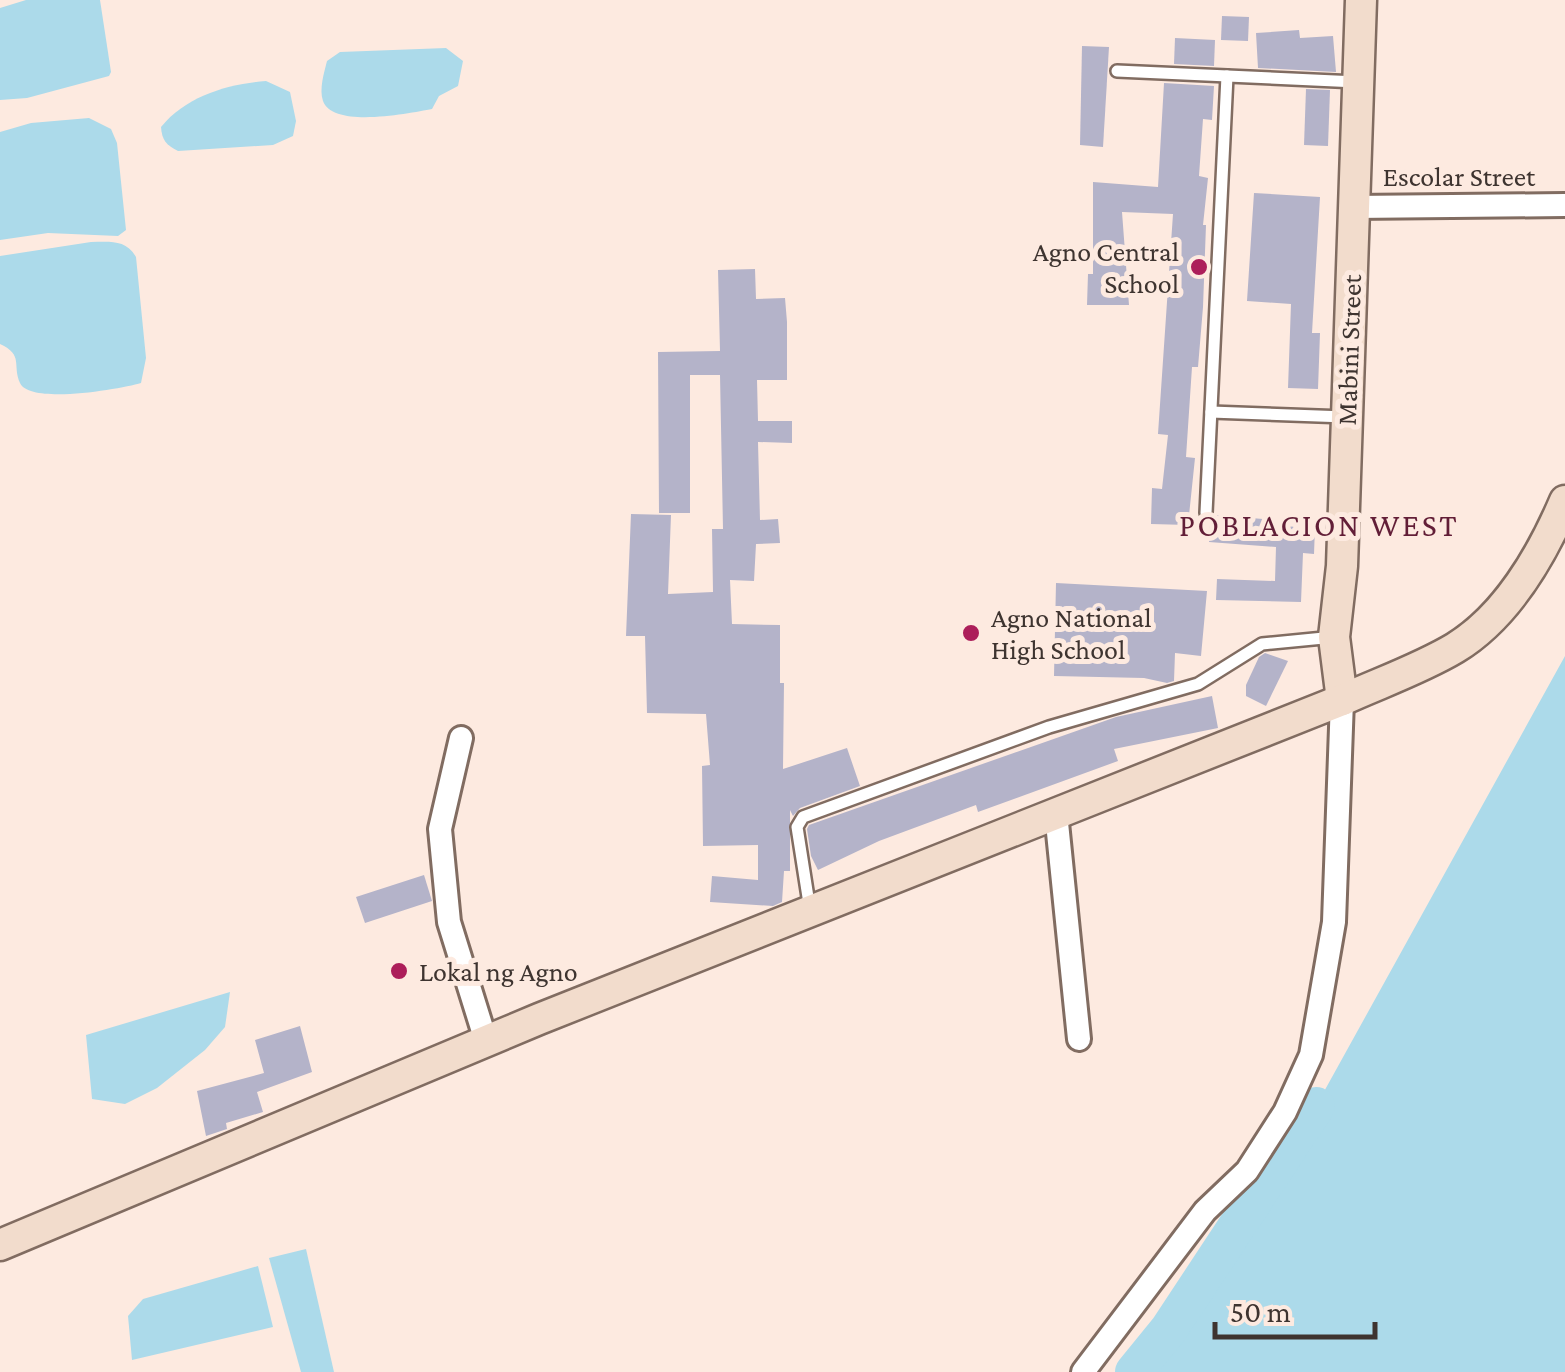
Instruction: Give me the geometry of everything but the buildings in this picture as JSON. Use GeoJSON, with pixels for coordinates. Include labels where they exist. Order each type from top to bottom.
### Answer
{"type":"FeatureCollection","features":[{"type":"Feature","properties":{"kind":"street","name":"Mabini Street"},"geometry":{"type":"LineString","coordinates":[[1342,700],[1334,637],[1342,566],[1362,0]]}},
{"type":"Feature","properties":{"kind":"street","name":"Escolar Street"},"geometry":{"type":"LineString","coordinates":[[1353,206],[1565,205]]}},
{"type":"Feature","properties":{"kind":"street"},"geometry":{"type":"LineString","coordinates":[[0,1245],[486,1041],[1342,700],[1454,648],[1494,615],[1526,574],[1565,501]]}},
{"type":"Feature","properties":{"kind":"street"},"geometry":{"type":"LineString","coordinates":[[1083,1372],[1205,1211],[1247,1171],[1285,1112],[1311,1055],[1334,922],[1342,700]]}},
{"type":"Feature","properties":{"kind":"street"},"geometry":{"type":"LineString","coordinates":[[460,738],[440,829],[450,922],[486,1041]]}},
{"type":"Feature","properties":{"kind":"street"},"geometry":{"type":"LineString","coordinates":[[1056,813],[1079,1039]]}},
{"type":"Feature","properties":{"kind":"lane"},"geometry":{"type":"LineString","coordinates":[[1117,71],[1358,82]]}},
{"type":"Feature","properties":{"kind":"lane"},"geometry":{"type":"LineString","coordinates":[[1206,513],[1227,76]]}},
{"type":"Feature","properties":{"kind":"lane"},"geometry":{"type":"LineString","coordinates":[[1210,412],[1347,416]]}},
{"type":"Feature","properties":{"kind":"lane"},"geometry":{"type":"LineString","coordinates":[[810,911],[797,827],[804,816],[1049,727],[1198,684],[1262,644],[1334,637]]}},
{"type":"Feature","properties":{"kind":"water"},"geometry":{"type":"Polygon","coordinates":[[[26,0],[100,0],[109,76],[27,98],[0,100],[0,8],[26,0]]]}},
{"type":"Feature","properties":{"kind":"water"},"geometry":{"type":"Polygon","coordinates":[[[446,48],[463,61],[458,86],[439,96],[432,109],[356,117],[330,110],[323,101],[327,61],[340,52],[446,48]]]}},
{"type":"Feature","properties":{"kind":"water"},"geometry":{"type":"Polygon","coordinates":[[[266,81],[290,92],[296,121],[293,136],[273,145],[178,151],[164,139],[161,127],[195,100],[237,85],[266,81]]]}},
{"type":"Feature","properties":{"kind":"water"},"geometry":{"type":"Polygon","coordinates":[[[89,118],[111,129],[117,143],[126,230],[118,236],[48,233],[0,240],[0,132],[31,123],[89,118]]]}},
{"type":"Feature","properties":{"kind":"water"},"geometry":{"type":"Polygon","coordinates":[[[91,242],[122,244],[136,257],[146,358],[141,383],[77,394],[27,390],[20,383],[15,356],[0,344],[0,256],[91,242]]]}},
{"type":"Feature","properties":{"kind":"water"},"geometry":{"type":"Polygon","coordinates":[[[1565,656],[1565,1372],[1134,1372],[1169,1329],[1316,1106],[1565,656]]]}},
{"type":"Feature","properties":{"kind":"water"},"geometry":{"type":"Polygon","coordinates":[[[230,992],[225,1027],[205,1050],[157,1088],[125,1104],[92,1099],[86,1035],[230,992]]]}},
{"type":"Feature","properties":{"kind":"water"},"geometry":{"type":"Polygon","coordinates":[[[306,1249],[334,1372],[301,1372],[269,1258],[306,1249]]]}},
{"type":"Feature","properties":{"kind":"water"},"geometry":{"type":"Polygon","coordinates":[[[258,1266],[273,1327],[132,1360],[128,1316],[143,1299],[258,1266]]]}},
{"type":"Feature","properties":{"kind":"waterway"},"geometry":{"type":"LineString","coordinates":[[1134,1372],[1169,1329],[1316,1106]]}},
{"type":"Feature","properties":{"kind":"place","name":"Agno Central School"},"geometry":{"type":"Point","coordinates":[1199,267]}},
{"type":"Feature","properties":{"kind":"place","name":"Agno National High School"},"geometry":{"type":"Point","coordinates":[971,633]}},
{"type":"Feature","properties":{"kind":"place","name":"Lokal ng Agno"},"geometry":{"type":"Point","coordinates":[399,971]}},
{"type":"Feature","properties":{"kind":"district","name":"POBLACION WEST"},"geometry":{"type":"Point","coordinates":[1319,525]}}]}
